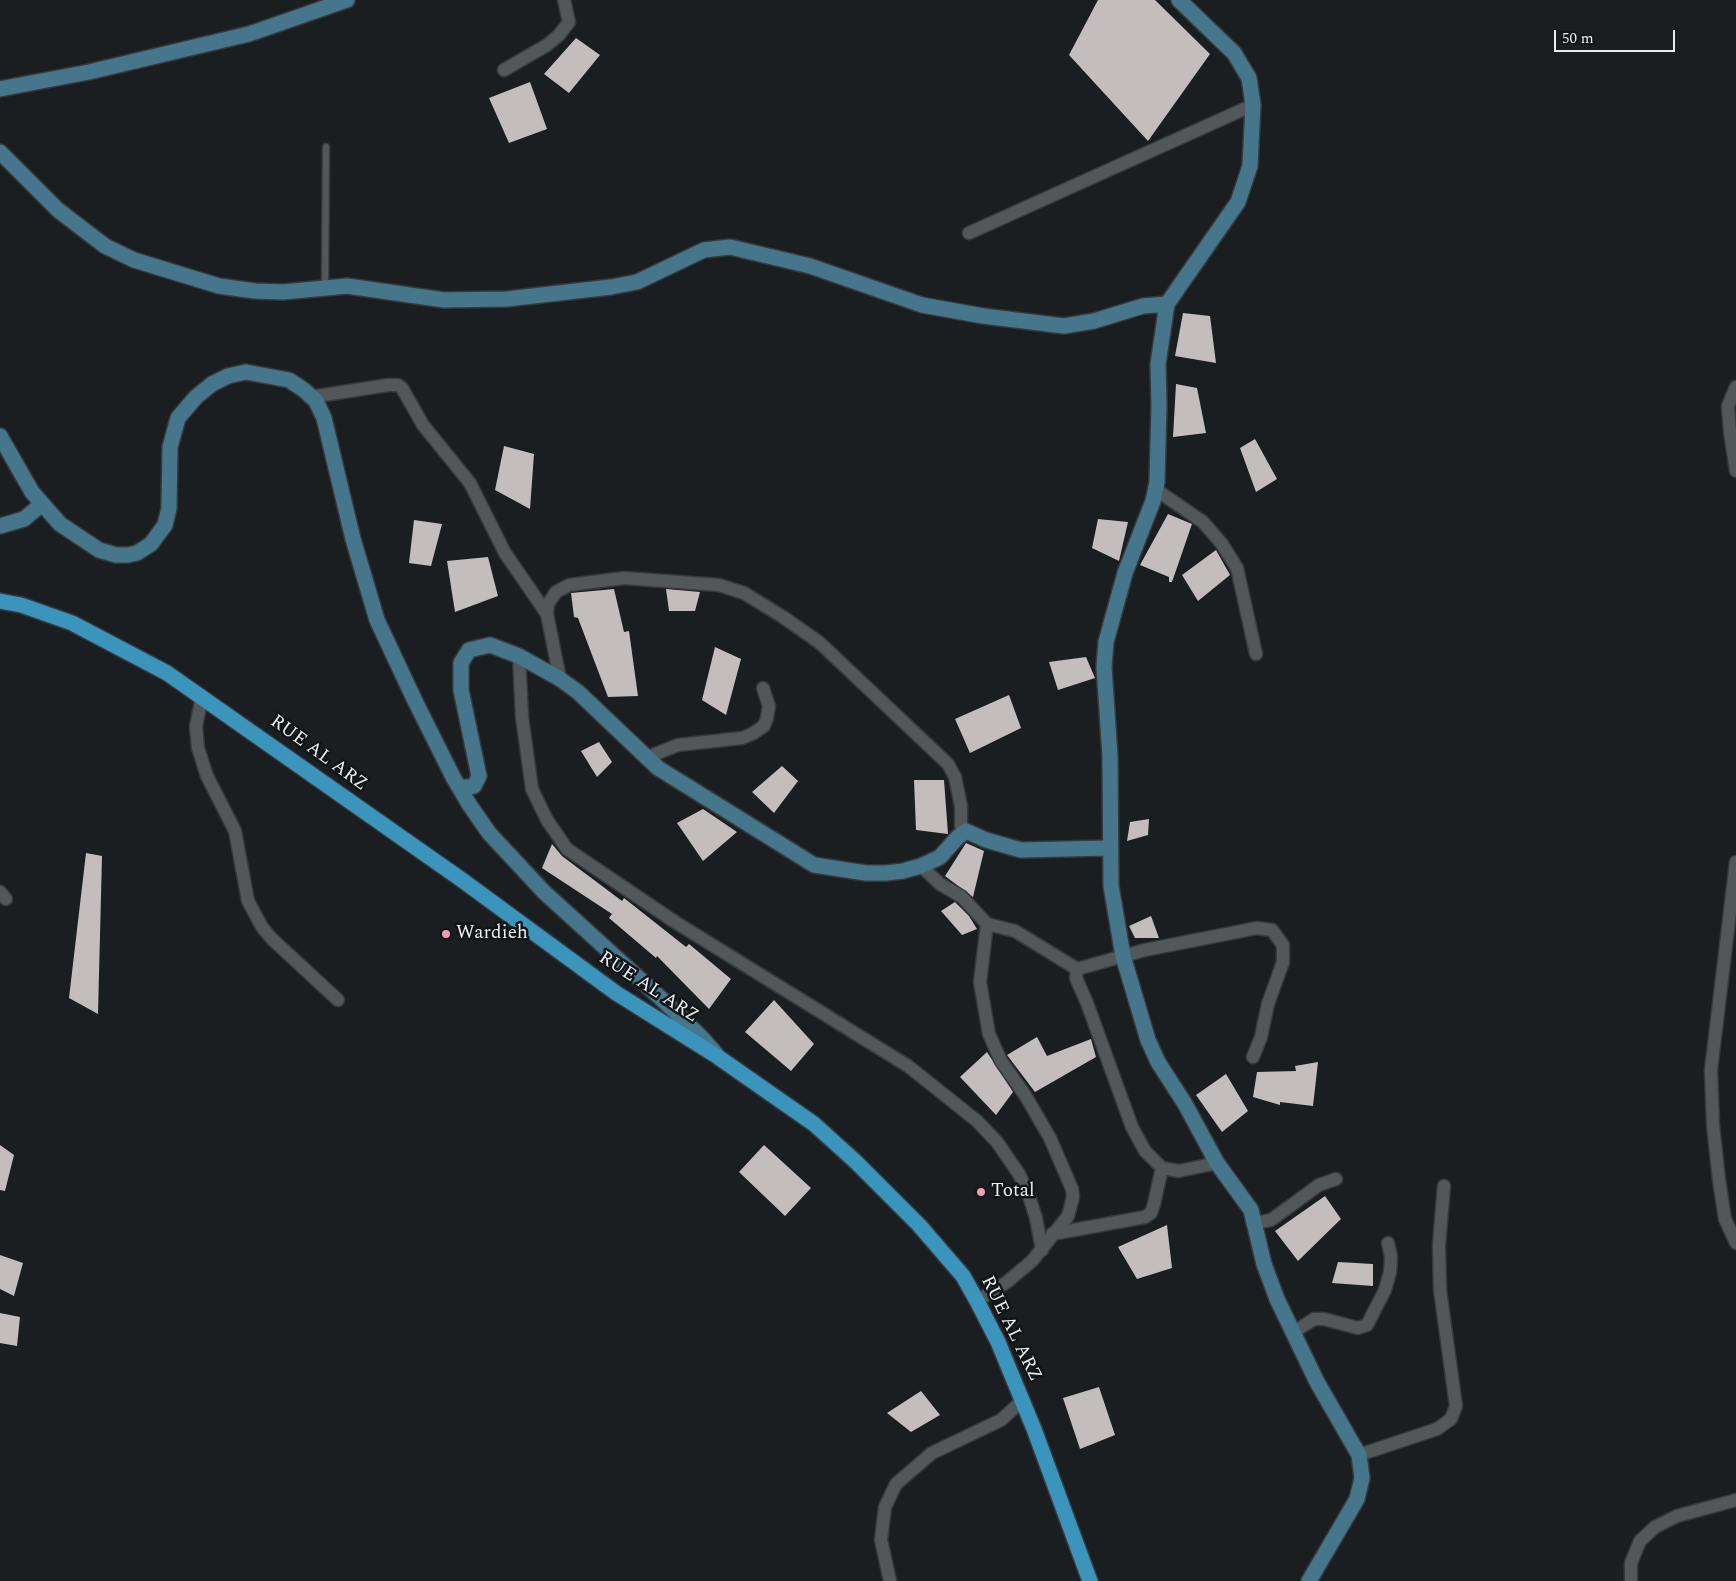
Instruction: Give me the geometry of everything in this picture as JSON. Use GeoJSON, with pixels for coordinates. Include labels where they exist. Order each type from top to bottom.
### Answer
{"type":"FeatureCollection","features":[{"type":"Feature","properties":{"kind":"main road","name":"RUE AL ARZ"},"geometry":{"type":"LineString","coordinates":[[0,601],[21,605],[72,623],[167,673],[462,880],[616,993],[718,1057],[814,1124],[920,1225],[963,1276],[998,1342],[1090,1581]]}},
{"type":"Feature","properties":{"kind":"street"},"geometry":{"type":"LineString","coordinates":[[0,89],[89,72],[249,34],[347,0]]}},
{"type":"Feature","properties":{"kind":"street"},"geometry":{"type":"LineString","coordinates":[[504,70],[547,45],[559,35],[569,22],[564,0]]}},
{"type":"Feature","properties":{"kind":"street"},"geometry":{"type":"LineString","coordinates":[[1179,0],[1234,53],[1249,78],[1253,105],[1250,166],[1238,202],[1167,304],[1158,364],[1159,404],[1153,501],[1125,573],[1106,642],[1104,667],[1110,756],[1111,886],[1123,956],[1148,1040],[1158,1062],[1185,1104],[1217,1163],[1242,1196],[1255,1223],[1270,1282],[1316,1382],[1359,1455],[1362,1478],[1358,1499],[1309,1581]]}},
{"type":"Feature","properties":{"kind":"street"},"geometry":{"type":"LineString","coordinates":[[969,233],[1253,105]]}},
{"type":"Feature","properties":{"kind":"street"},"geometry":{"type":"LineString","coordinates":[[0,152],[58,210],[105,246],[134,260],[219,286],[255,291],[282,292],[347,286],[444,300],[540,296],[637,282],[704,250],[730,247],[810,266],[922,305],[1023,322],[1064,326],[1094,321],[1143,306],[1167,304]]}},
{"type":"Feature","properties":{"kind":"street"},"geometry":{"type":"LineString","coordinates":[[0,436],[32,492],[60,524],[99,550],[116,555],[137,553],[151,544],[165,525],[169,508],[170,447],[178,418],[196,397],[212,384],[228,376],[246,372],[290,380],[311,397],[324,418],[352,539],[377,620],[415,701],[460,788],[489,833],[544,892],[666,1003],[702,1038],[718,1057]]}},
{"type":"Feature","properties":{"kind":"street"},"geometry":{"type":"LineString","coordinates":[[311,397],[388,385],[398,385],[402,388],[423,425],[470,483],[505,552],[547,614]]}},
{"type":"Feature","properties":{"kind":"street"},"geometry":{"type":"LineString","coordinates":[[1736,388],[1728,406],[1736,471]]}},
{"type":"Feature","properties":{"kind":"street"},"geometry":{"type":"LineString","coordinates":[[1155,489],[1203,522],[1222,544],[1237,568],[1256,654]]}},
{"type":"Feature","properties":{"kind":"street"},"geometry":{"type":"LineString","coordinates":[[0,526],[24,519],[42,504]]}},
{"type":"Feature","properties":{"kind":"street"},"geometry":{"type":"LineString","coordinates":[[560,679],[547,614],[548,604],[556,592],[582,581],[624,578],[719,585],[744,593],[784,617],[820,643],[948,764],[955,777],[961,806],[961,826],[966,831],[986,840],[1021,850],[1110,848]]}},
{"type":"Feature","properties":{"kind":"street"},"geometry":{"type":"LineString","coordinates":[[460,788],[474,786],[479,776],[461,690],[460,673],[465,655],[476,647],[490,645],[519,656],[560,679],[592,705],[645,758],[676,780],[814,865],[839,870],[886,874],[921,866],[940,857],[966,831]]}},
{"type":"Feature","properties":{"kind":"street"},"geometry":{"type":"LineString","coordinates":[[519,656],[522,717],[532,788],[546,820],[567,849],[676,922],[908,1066],[977,1121],[997,1142],[1019,1174],[1033,1210],[1042,1241],[1042,1250]]}},
{"type":"Feature","properties":{"kind":"street"},"geometry":{"type":"LineString","coordinates":[[645,758],[678,745],[742,738],[752,734],[764,726],[767,718],[769,706],[763,688]]}},
{"type":"Feature","properties":{"kind":"street"},"geometry":{"type":"LineString","coordinates":[[202,697],[196,726],[198,748],[207,776],[235,831],[245,887],[254,913],[272,939],[338,1000]]}},
{"type":"Feature","properties":{"kind":"street"},"geometry":{"type":"LineString","coordinates":[[1736,862],[1711,1070],[1713,1125],[1719,1180],[1725,1219],[1736,1243]]}},
{"type":"Feature","properties":{"kind":"street"},"geometry":{"type":"LineString","coordinates":[[921,866],[940,884],[962,897],[987,924],[1015,932],[1077,969],[1123,956],[1257,928],[1272,930],[1283,945],[1283,962],[1271,996],[1254,1057]]}},
{"type":"Feature","properties":{"kind":"street"},"geometry":{"type":"LineString","coordinates":[[977,1301],[1021,1271],[1042,1250],[1052,1234],[1068,1216],[1072,1207],[1072,1189],[1050,1138],[1025,1095],[1000,1061],[989,1034],[980,982],[987,924]]}},
{"type":"Feature","properties":{"kind":"street"},"geometry":{"type":"LineString","coordinates":[[1077,969],[1076,978],[1087,1003],[1132,1127],[1145,1150],[1162,1168],[1179,1171],[1217,1163]]}},
{"type":"Feature","properties":{"kind":"street"},"geometry":{"type":"LineString","coordinates":[[1052,1234],[1145,1217],[1151,1213],[1162,1168]]}},
{"type":"Feature","properties":{"kind":"street"},"geometry":{"type":"LineString","coordinates":[[1255,1223],[1271,1220],[1319,1185],[1336,1179]]}},
{"type":"Feature","properties":{"kind":"street"},"geometry":{"type":"LineString","coordinates":[[1359,1455],[1437,1429],[1451,1419],[1456,1406],[1440,1290],[1439,1245],[1444,1186]]}},
{"type":"Feature","properties":{"kind":"street"},"geometry":{"type":"LineString","coordinates":[[1294,1332],[1314,1319],[1324,1319],[1358,1328],[1367,1325],[1376,1310],[1390,1272],[1391,1257],[1388,1243]]}},
{"type":"Feature","properties":{"kind":"street"},"geometry":{"type":"LineString","coordinates":[[890,1581],[883,1556],[882,1531],[885,1507],[896,1484],[932,1454],[1001,1420],[1022,1401]]}},
{"type":"Feature","properties":{"kind":"street"},"geometry":{"type":"LineString","coordinates":[[1631,1581],[1631,1563],[1640,1540],[1655,1527],[1676,1516],[1736,1500]]}},
{"type":"Feature","properties":{"kind":"lane"},"geometry":{"type":"LineString","coordinates":[[325,288],[326,147]]}},
{"type":"Feature","properties":{"kind":"building"},"geometry":{"type":"Polygon","coordinates":[[[1098,0],[1155,0],[1210,54],[1148,141],[1069,55],[1098,0]]]}},
{"type":"Feature","properties":{"kind":"building"},"geometry":{"type":"Polygon","coordinates":[[[576,38],[600,55],[569,93],[544,74],[576,38]]]}},
{"type":"Feature","properties":{"kind":"building"},"geometry":{"type":"Polygon","coordinates":[[[530,82],[547,129],[509,143],[489,98],[530,82]]]}},
{"type":"Feature","properties":{"kind":"building"},"geometry":{"type":"Polygon","coordinates":[[[1183,313],[1210,316],[1216,363],[1175,356],[1183,313]]]}},
{"type":"Feature","properties":{"kind":"building"},"geometry":{"type":"Polygon","coordinates":[[[1176,384],[1197,388],[1206,433],[1173,437],[1176,384]]]}},
{"type":"Feature","properties":{"kind":"building"},"geometry":{"type":"Polygon","coordinates":[[[1255,439],[1277,479],[1256,492],[1240,448],[1255,439]]]}},
{"type":"Feature","properties":{"kind":"building"},"geometry":{"type":"Polygon","coordinates":[[[504,446],[534,454],[530,509],[495,490],[504,446]]]}},
{"type":"Feature","properties":{"kind":"building"},"geometry":{"type":"Polygon","coordinates":[[[1168,514],[1192,524],[1172,582],[1169,582],[1169,577],[1140,565],[1168,514]]]}},
{"type":"Feature","properties":{"kind":"building"},"geometry":{"type":"Polygon","coordinates":[[[1098,519],[1128,522],[1119,561],[1092,548],[1098,519]]]}},
{"type":"Feature","properties":{"kind":"building"},"geometry":{"type":"Polygon","coordinates":[[[414,520],[442,524],[431,566],[409,563],[414,520]]]}},
{"type":"Feature","properties":{"kind":"building"},"geometry":{"type":"Polygon","coordinates":[[[1216,550],[1230,575],[1198,601],[1182,575],[1216,550]]]}},
{"type":"Feature","properties":{"kind":"building"},"geometry":{"type":"Polygon","coordinates":[[[488,557],[498,596],[455,612],[447,561],[488,557]]]}},
{"type":"Feature","properties":{"kind":"building"},"geometry":{"type":"Polygon","coordinates":[[[614,589],[624,632],[629,631],[638,696],[608,697],[578,618],[574,617],[571,593],[614,589]]]}},
{"type":"Feature","properties":{"kind":"building"},"geometry":{"type":"Polygon","coordinates":[[[666,589],[700,592],[695,611],[669,611],[666,589]]]}},
{"type":"Feature","properties":{"kind":"building"},"geometry":{"type":"Polygon","coordinates":[[[715,647],[741,659],[726,715],[702,700],[715,647]]]}},
{"type":"Feature","properties":{"kind":"building"},"geometry":{"type":"Polygon","coordinates":[[[1086,657],[1095,678],[1058,690],[1049,662],[1086,657]]]}},
{"type":"Feature","properties":{"kind":"building"},"geometry":{"type":"Polygon","coordinates":[[[1009,695],[1021,728],[970,753],[955,719],[1009,695]]]}},
{"type":"Feature","properties":{"kind":"building"},"geometry":{"type":"Polygon","coordinates":[[[599,742],[612,762],[597,777],[581,751],[599,742]]]}},
{"type":"Feature","properties":{"kind":"building"},"geometry":{"type":"Polygon","coordinates":[[[782,766],[798,781],[774,813],[752,792],[782,766]]]}},
{"type":"Feature","properties":{"kind":"building"},"geometry":{"type":"Polygon","coordinates":[[[914,780],[944,780],[948,834],[916,830],[914,780]]]}},
{"type":"Feature","properties":{"kind":"building"},"geometry":{"type":"Polygon","coordinates":[[[703,809],[737,832],[703,861],[677,823],[703,809]]]}},
{"type":"Feature","properties":{"kind":"building"},"geometry":{"type":"Polygon","coordinates":[[[1149,819],[1148,835],[1127,841],[1130,822],[1149,819]]]}},
{"type":"Feature","properties":{"kind":"building"},"geometry":{"type":"Polygon","coordinates":[[[966,843],[984,851],[973,897],[945,876],[966,843]]]}},
{"type":"Feature","properties":{"kind":"building"},"geometry":{"type":"Polygon","coordinates":[[[552,844],[562,856],[622,901],[624,898],[686,947],[689,944],[731,979],[709,1009],[657,956],[656,958],[609,918],[612,914],[542,868],[552,844]]]}},
{"type":"Feature","properties":{"kind":"building"},"geometry":{"type":"Polygon","coordinates":[[[86,853],[102,856],[98,1014],[69,998],[86,853]]]}},
{"type":"Feature","properties":{"kind":"building"},"geometry":{"type":"Polygon","coordinates":[[[955,902],[969,916],[977,929],[962,935],[941,911],[955,902]]]}},
{"type":"Feature","properties":{"kind":"building"},"geometry":{"type":"Polygon","coordinates":[[[1151,916],[1159,938],[1135,938],[1129,926],[1151,916]]]}},
{"type":"Feature","properties":{"kind":"building"},"geometry":{"type":"Polygon","coordinates":[[[774,1000],[814,1044],[791,1071],[745,1032],[774,1000]]]}},
{"type":"Feature","properties":{"kind":"building"},"geometry":{"type":"Polygon","coordinates":[[[1037,1037],[1047,1056],[1091,1039],[1096,1057],[1035,1092],[1007,1055],[1037,1037]]]}},
{"type":"Feature","properties":{"kind":"building"},"geometry":{"type":"Polygon","coordinates":[[[987,1052],[1013,1092],[996,1115],[960,1077],[987,1052]]]}},
{"type":"Feature","properties":{"kind":"building"},"geometry":{"type":"Polygon","coordinates":[[[1318,1062],[1313,1106],[1280,1102],[1280,1105],[1253,1097],[1257,1072],[1296,1071],[1295,1066],[1318,1062]]]}},
{"type":"Feature","properties":{"kind":"building"},"geometry":{"type":"Polygon","coordinates":[[[1226,1074],[1248,1111],[1222,1132],[1196,1095],[1226,1074]]]}},
{"type":"Feature","properties":{"kind":"building"},"geometry":{"type":"Polygon","coordinates":[[[0,1145],[14,1155],[5,1191],[0,1190],[0,1145]]]}},
{"type":"Feature","properties":{"kind":"building"},"geometry":{"type":"Polygon","coordinates":[[[764,1145],[811,1188],[785,1216],[739,1172],[764,1145]]]}},
{"type":"Feature","properties":{"kind":"building"},"geometry":{"type":"Polygon","coordinates":[[[1325,1196],[1341,1219],[1298,1261],[1275,1231],[1325,1196]]]}},
{"type":"Feature","properties":{"kind":"building"},"geometry":{"type":"Polygon","coordinates":[[[1167,1225],[1172,1268],[1137,1279],[1118,1247],[1167,1225]]]}},
{"type":"Feature","properties":{"kind":"building"},"geometry":{"type":"Polygon","coordinates":[[[0,1255],[23,1263],[14,1296],[0,1289],[0,1255]]]}},
{"type":"Feature","properties":{"kind":"building"},"geometry":{"type":"Polygon","coordinates":[[[1338,1262],[1373,1264],[1373,1286],[1332,1283],[1338,1262]]]}},
{"type":"Feature","properties":{"kind":"building"},"geometry":{"type":"Polygon","coordinates":[[[0,1313],[20,1317],[17,1346],[0,1343],[0,1313]]]}},
{"type":"Feature","properties":{"kind":"building"},"geometry":{"type":"Polygon","coordinates":[[[1099,1387],[1115,1435],[1080,1449],[1063,1398],[1099,1387]]]}},
{"type":"Feature","properties":{"kind":"building"},"geometry":{"type":"Polygon","coordinates":[[[921,1391],[940,1415],[911,1432],[887,1413],[921,1391]]]}},
{"type":"Feature","properties":{"kind":"place","name":"Wardieh"},"geometry":{"type":"Point","coordinates":[446,934]}},
{"type":"Feature","properties":{"kind":"place","name":"Total"},"geometry":{"type":"Point","coordinates":[981,1192]}}]}
